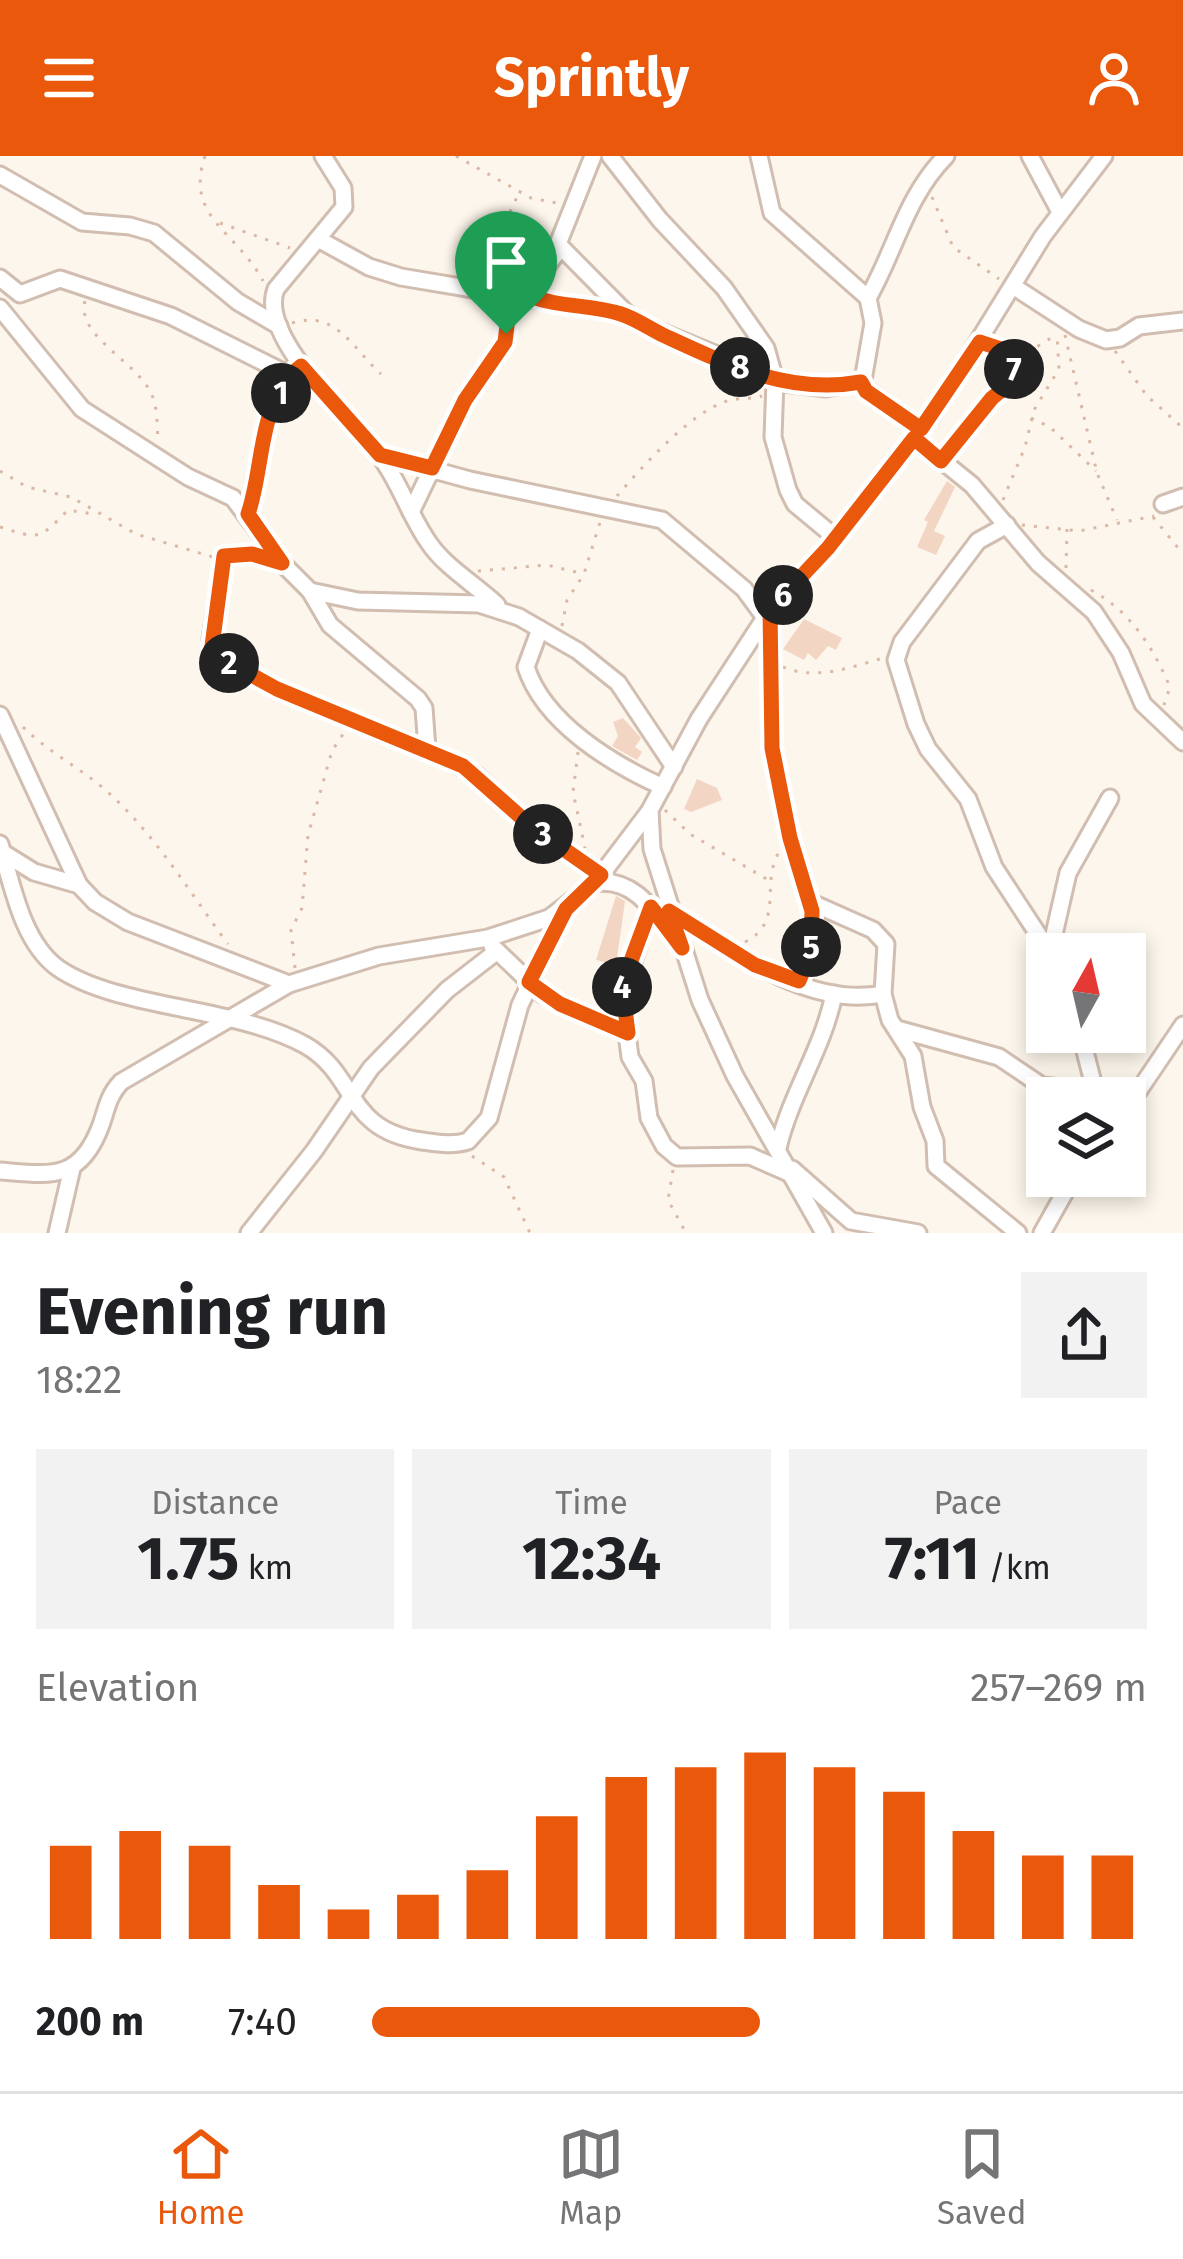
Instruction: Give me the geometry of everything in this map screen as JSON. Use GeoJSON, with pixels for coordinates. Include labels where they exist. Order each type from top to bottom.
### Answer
{"type":"FeatureCollection","features":[{"type":"Feature","properties":{"kind":"street"},"geometry":{"type":"LineString","coordinates":[[248,514],[266,424],[295,371],[272,298],[339,216],[345,198],[336,173],[322,156]]}},
{"type":"Feature","properties":{"kind":"street"},"geometry":{"type":"LineString","coordinates":[[411,512],[465,400],[505,342],[508,318],[559,250],[559,236],[593,156]]}},
{"type":"Feature","properties":{"kind":"street"},"geometry":{"type":"LineString","coordinates":[[610,156],[660,220],[724,288],[766,348],[775,386],[773,436],[791,499],[836,538]]}},
{"type":"Feature","properties":{"kind":"street"},"geometry":{"type":"LineString","coordinates":[[759,156],[772,213],[868,298]]}},
{"type":"Feature","properties":{"kind":"street"},"geometry":{"type":"LineString","coordinates":[[946,156],[926,178],[868,298],[873,323],[861,382],[1108,629],[1138,694],[1183,742]]}},
{"type":"Feature","properties":{"kind":"street"},"geometry":{"type":"LineString","coordinates":[[1030,156],[1060,212]]}},
{"type":"Feature","properties":{"kind":"street"},"geometry":{"type":"LineString","coordinates":[[1,848],[31,935],[56,967],[97,986],[229,1017],[308,1047],[336,1075],[361,1114],[393,1135],[458,1144],[482,1130],[529,982],[566,909],[656,799],[768,615],[918,434],[1060,212],[1104,156]]}},
{"type":"Feature","properties":{"kind":"street"},"geometry":{"type":"LineString","coordinates":[[0,175],[82,222],[154,233],[238,302],[279,326]]}},
{"type":"Feature","properties":{"kind":"street"},"geometry":{"type":"LineString","coordinates":[[318,239],[369,267],[401,278],[528,295],[560,307],[622,314],[775,386],[826,388],[861,382]]}},
{"type":"Feature","properties":{"kind":"street"},"geometry":{"type":"LineString","coordinates":[[559,250],[622,314]]}},
{"type":"Feature","properties":{"kind":"street"},"geometry":{"type":"LineString","coordinates":[[0,278],[20,294],[56,278],[89,288],[171,316],[295,371],[380,455],[429,544],[502,610]]}},
{"type":"Feature","properties":{"kind":"street"},"geometry":{"type":"LineString","coordinates":[[1013,286],[1079,329],[1106,340],[1120,338],[1139,326],[1183,320]]}},
{"type":"Feature","properties":{"kind":"street"},"geometry":{"type":"LineString","coordinates":[[0,308],[82,410],[188,477],[220,490],[248,514],[330,625],[418,699],[424,708],[427,749]]}},
{"type":"Feature","properties":{"kind":"street"},"geometry":{"type":"LineString","coordinates":[[380,455],[517,491],[662,520],[768,615],[770,732],[790,838],[810,902],[811,952],[799,981]]}},
{"type":"Feature","properties":{"kind":"street"},"geometry":{"type":"LineString","coordinates":[[1157,510],[1183,496]]}},
{"type":"Feature","properties":{"kind":"street"},"geometry":{"type":"LineString","coordinates":[[1002,519],[978,541],[896,653],[902,690],[928,749],[968,799],[994,867],[1037,933]]}},
{"type":"Feature","properties":{"kind":"street"},"geometry":{"type":"LineString","coordinates":[[224,556],[211,639],[215,652],[277,689],[427,749],[476,775],[532,827],[595,875],[628,888],[651,907],[682,948]]}},
{"type":"Feature","properties":{"kind":"street"},"geometry":{"type":"LineString","coordinates":[[310,592],[335,599],[456,601],[502,610],[559,640],[618,683],[674,766]]}},
{"type":"Feature","properties":{"kind":"street"},"geometry":{"type":"LineString","coordinates":[[540,629],[527,672],[581,737],[656,799]]}},
{"type":"Feature","properties":{"kind":"street"},"geometry":{"type":"LineString","coordinates":[[8,717],[79,885],[110,914],[183,946],[294,982]]}},
{"type":"Feature","properties":{"kind":"street"},"geometry":{"type":"LineString","coordinates":[[1054,933],[1068,873],[1110,798]]}},
{"type":"Feature","properties":{"kind":"street"},"geometry":{"type":"LineString","coordinates":[[656,799],[648,831],[669,911],[711,1026],[824,1233]]}},
{"type":"Feature","properties":{"kind":"street"},"geometry":{"type":"LineString","coordinates":[[1,848],[34,872],[79,885]]}},
{"type":"Feature","properties":{"kind":"street"},"geometry":{"type":"LineString","coordinates":[[810,902],[881,938],[888,954],[883,994],[894,1028],[914,1056],[922,1107],[935,1141],[936,1166],[1018,1233]]}},
{"type":"Feature","properties":{"kind":"street"},"geometry":{"type":"LineString","coordinates":[[651,907],[622,985],[630,1057],[644,1082],[649,1118],[664,1146],[677,1156],[750,1156],[784,1162],[850,1221],[918,1233]]}},
{"type":"Feature","properties":{"kind":"street"},"geometry":{"type":"LineString","coordinates":[[249,1233],[371,1067],[425,1011],[492,945],[566,909]]}},
{"type":"Feature","properties":{"kind":"street"},"geometry":{"type":"LineString","coordinates":[[669,911],[755,965],[834,994],[883,994]]}},
{"type":"Feature","properties":{"kind":"street"},"geometry":{"type":"LineString","coordinates":[[57,1233],[72,1168],[92,1144],[110,1094],[121,1082],[294,982],[379,956],[492,945]]}},
{"type":"Feature","properties":{"kind":"street"},"geometry":{"type":"LineString","coordinates":[[492,945],[529,982],[560,1004],[628,1033]]}},
{"type":"Feature","properties":{"kind":"street"},"geometry":{"type":"LineString","coordinates":[[784,1162],[788,1106],[828,1026],[834,994]]}},
{"type":"Feature","properties":{"kind":"street"},"geometry":{"type":"LineString","coordinates":[[1146,1080],[1183,1025]]}},
{"type":"Feature","properties":{"kind":"street"},"geometry":{"type":"LineString","coordinates":[[894,1028],[999,1057],[1029,1077]]}},
{"type":"Feature","properties":{"kind":"street"},"geometry":{"type":"LineString","coordinates":[[0,1171],[45,1177],[72,1168]]}},
{"type":"Feature","properties":{"kind":"street"},"geometry":{"type":"LineString","coordinates":[[1042,1233],[1062,1197]]}},
{"type":"Feature","properties":{"kind":"path"},"geometry":{"type":"LineString","coordinates":[[205,156],[197,191],[253,262],[272,298]]}},
{"type":"Feature","properties":{"kind":"path"},"geometry":{"type":"LineString","coordinates":[[456,156],[519,192],[571,205]]}},
{"type":"Feature","properties":{"kind":"path"},"geometry":{"type":"LineString","coordinates":[[926,178],[953,247],[1013,286]]}},
{"type":"Feature","properties":{"kind":"path"},"geometry":{"type":"LineString","coordinates":[[472,289],[519,192]]}},
{"type":"Feature","properties":{"kind":"path"},"geometry":{"type":"LineString","coordinates":[[218,223],[274,239],[303,258]]}},
{"type":"Feature","properties":{"kind":"path"},"geometry":{"type":"LineString","coordinates":[[89,288],[84,321],[148,387],[154,398],[160,456]]}},
{"type":"Feature","properties":{"kind":"path"},"geometry":{"type":"LineString","coordinates":[[279,326],[308,318],[325,321],[342,330],[381,374]]}},
{"type":"Feature","properties":{"kind":"path"},"geometry":{"type":"LineString","coordinates":[[980,342],[1028,354],[1063,329],[1097,472],[1117,520]]}},
{"type":"Feature","properties":{"kind":"path"},"geometry":{"type":"LineString","coordinates":[[1057,335],[1059,369],[1031,418],[1002,519],[1084,530],[1157,510],[1183,554]]}},
{"type":"Feature","properties":{"kind":"path"},"geometry":{"type":"LineString","coordinates":[[1106,340],[1147,396],[1183,428]]}},
{"type":"Feature","properties":{"kind":"path"},"geometry":{"type":"LineString","coordinates":[[941,461],[992,398],[1013,381],[1016,354]]}},
{"type":"Feature","properties":{"kind":"path"},"geometry":{"type":"LineString","coordinates":[[559,640],[567,599],[584,574],[598,524],[609,506],[662,445],[709,410],[775,386]]}},
{"type":"Feature","properties":{"kind":"path"},"geometry":{"type":"LineString","coordinates":[[1031,418],[1051,427],[1097,472]]}},
{"type":"Feature","properties":{"kind":"path"},"geometry":{"type":"LineString","coordinates":[[0,471],[27,487],[70,497],[136,534],[214,558],[252,554],[282,563]]}},
{"type":"Feature","properties":{"kind":"path"},"geometry":{"type":"LineString","coordinates":[[0,527],[30,538],[41,536],[71,509],[101,517]]}},
{"type":"Feature","properties":{"kind":"path"},"geometry":{"type":"LineString","coordinates":[[1067,529],[1063,551],[1069,573]]}},
{"type":"Feature","properties":{"kind":"path"},"geometry":{"type":"LineString","coordinates":[[458,570],[507,571],[547,565],[584,574]]}},
{"type":"Feature","properties":{"kind":"path"},"geometry":{"type":"LineString","coordinates":[[1087,587],[1117,606],[1153,652],[1170,687],[1158,718]]}},
{"type":"Feature","properties":{"kind":"path"},"geometry":{"type":"LineString","coordinates":[[771,660],[789,671],[852,670],[896,653]]}},
{"type":"Feature","properties":{"kind":"path"},"geometry":{"type":"LineString","coordinates":[[8,717],[56,758],[114,797],[186,879],[244,967]]}},
{"type":"Feature","properties":{"kind":"path"},"geometry":{"type":"LineString","coordinates":[[294,982],[291,930],[302,908],[308,835],[332,751],[350,722]]}},
{"type":"Feature","properties":{"kind":"path"},"geometry":{"type":"LineString","coordinates":[[581,737],[573,792],[595,875]]}},
{"type":"Feature","properties":{"kind":"path"},"geometry":{"type":"LineString","coordinates":[[656,799],[690,834],[770,881]]}},
{"type":"Feature","properties":{"kind":"path"},"geometry":{"type":"LineString","coordinates":[[732,948],[766,927],[775,856],[790,838]]}},
{"type":"Feature","properties":{"kind":"path"},"geometry":{"type":"LineString","coordinates":[[458,1144],[504,1178],[530,1233]]}},
{"type":"Feature","properties":{"kind":"path"},"geometry":{"type":"LineString","coordinates":[[677,1156],[668,1200],[686,1233]]}},
{"type":"Feature","properties":{"kind":"building"},"geometry":{"type":"Polygon","coordinates":[[[947,481],[955,487],[934,531],[945,536],[936,555],[917,547],[928,522],[924,520],[947,481]]]}},
{"type":"Feature","properties":{"kind":"building"},"geometry":{"type":"Polygon","coordinates":[[[804,619],[842,638],[836,650],[828,646],[816,660],[808,653],[804,660],[783,649],[804,619]]]}},
{"type":"Feature","properties":{"kind":"building"},"geometry":{"type":"Polygon","coordinates":[[[623,718],[641,738],[635,747],[642,752],[637,760],[612,746],[618,736],[613,722],[623,718]]]}},
{"type":"Feature","properties":{"kind":"building"},"geometry":{"type":"Polygon","coordinates":[[[697,779],[717,788],[722,800],[691,812],[684,809],[697,779]]]}},
{"type":"Feature","properties":{"kind":"building"},"geometry":{"type":"Polygon","coordinates":[[[616,896],[625,901],[616,965],[596,960],[616,896]]]}},
{"type":"Feature","properties":{"kind":"route"},"geometry":{"type":"LineString","coordinates":[[528,295],[560,307],[622,314],[719,360],[785,383],[826,388],[861,382],[866,391],[921,429],[980,342],[1016,354],[1013,381],[992,398],[941,461],[914,438],[828,548],[770,610],[772,748],[790,838],[812,911],[811,952],[799,981],[755,965],[669,911],[682,948],[651,907],[622,985],[628,1033],[542,994],[529,982],[566,909],[601,875],[532,827],[463,766],[277,689],[224,660],[212,646],[224,556],[252,554],[282,563],[248,514],[266,424],[290,375],[301,366],[380,455],[432,468],[472,387],[502,347],[506,334],[508,318],[528,295]]}}]}
